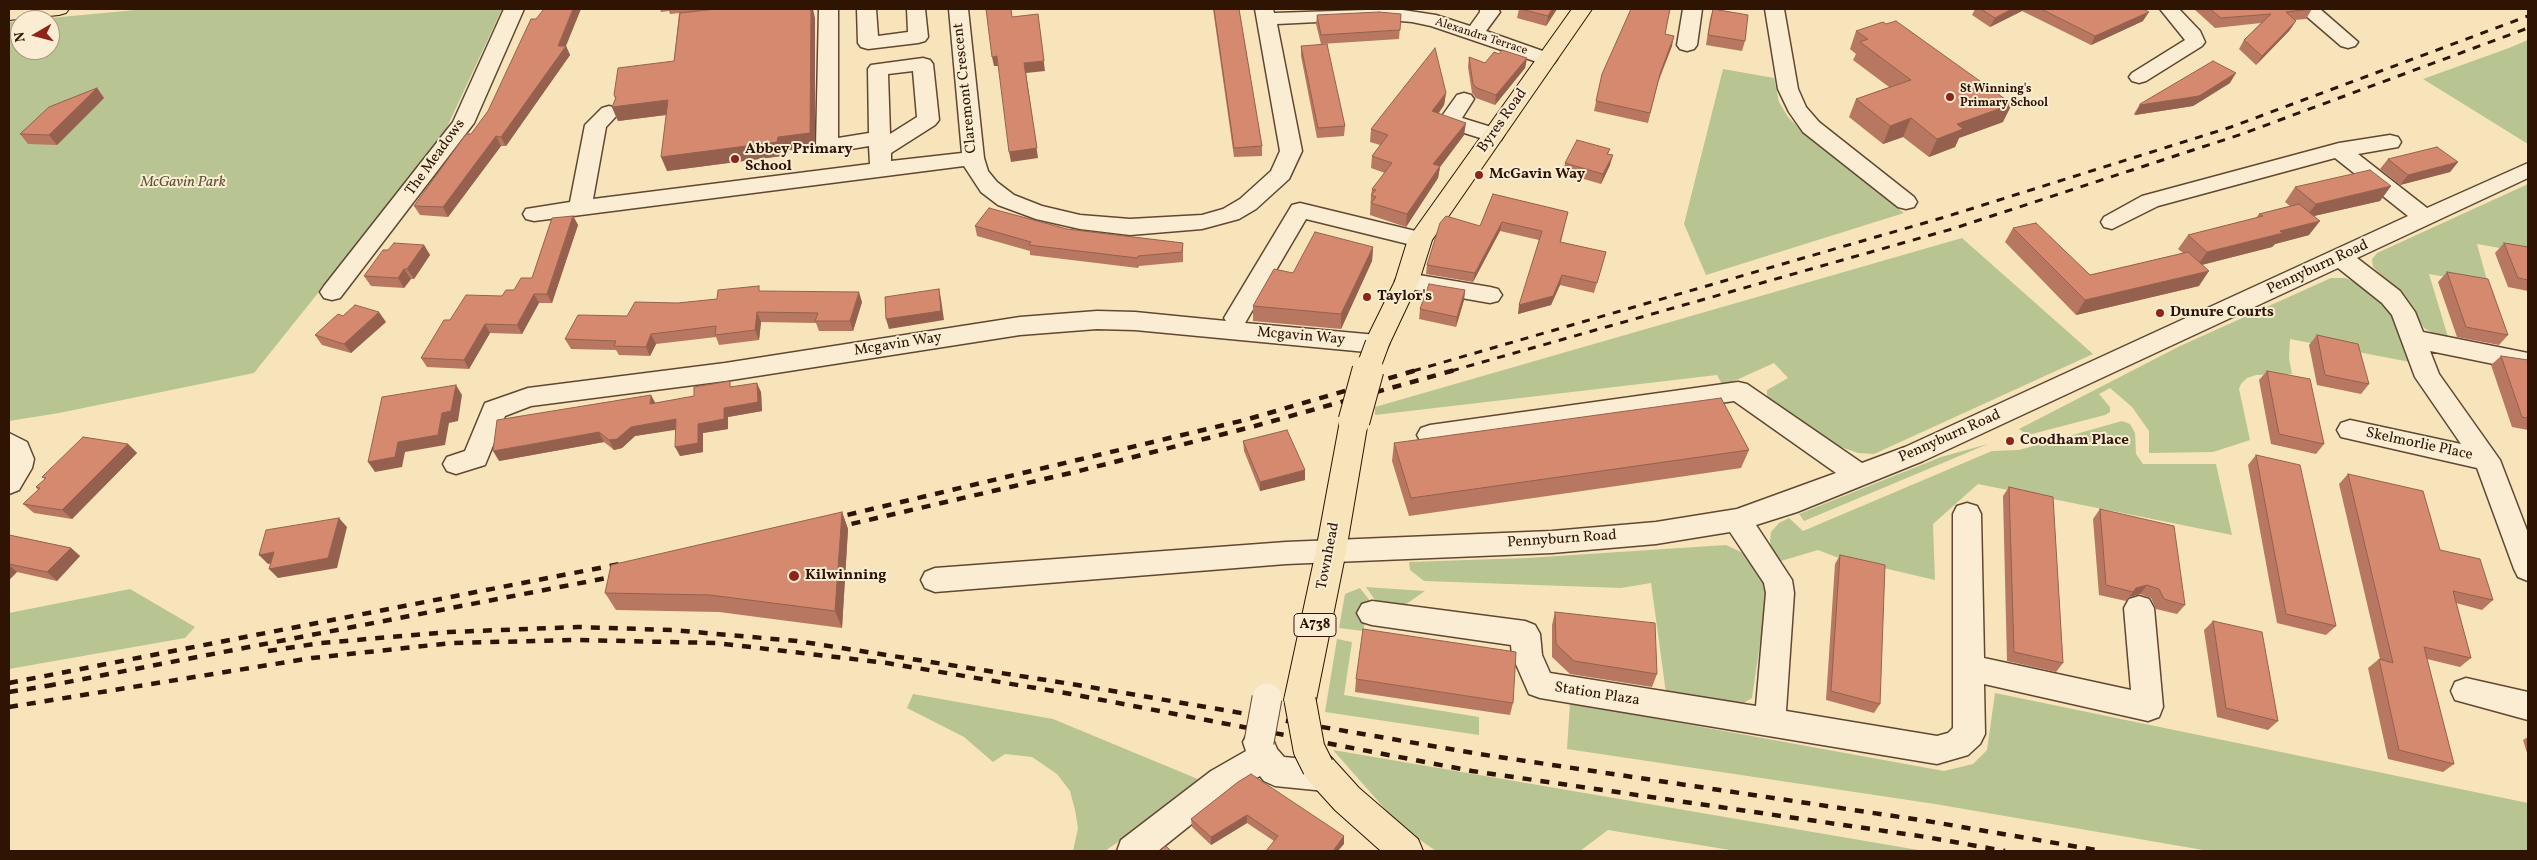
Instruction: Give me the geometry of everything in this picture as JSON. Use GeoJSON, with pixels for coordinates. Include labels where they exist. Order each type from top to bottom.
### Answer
{"type":"FeatureCollection","features":[{"type":"Feature","properties":{"kind":"highway"},"geometry":{"type":"LineString","coordinates":[[9,14],[59,9]]}},
{"type":"Feature","properties":{"kind":"highway","name":"Byres Road"},"geometry":{"type":"LineString","coordinates":[[1377,344],[1407,281],[1420,239],[1582,9]]}},
{"type":"Feature","properties":{"kind":"highway","name":"Townhead"},"geometry":{"type":"LineString","coordinates":[[1321,772],[1307,742],[1300,700],[1331,551],[1354,421],[1364,381],[1377,344]]}},
{"type":"Feature","properties":{"kind":"highway","name":"A738"},"geometry":{"type":"LineString","coordinates":[[1321,772],[1347,799],[1406,851]]}},
{"type":"Feature","properties":{"kind":"street","name":"The Meadows"},"geometry":{"type":"LineString","coordinates":[[332,292],[463,123],[514,9]]}},
{"type":"Feature","properties":{"kind":"street"},"geometry":{"type":"LineString","coordinates":[[828,9],[827,146],[880,152],[973,158]]}},
{"type":"Feature","properties":{"kind":"street"},"geometry":{"type":"LineString","coordinates":[[867,9],[868,43],[918,37],[916,9]]}},
{"type":"Feature","properties":{"kind":"street","name":"Claremont Crescent"},"geometry":{"type":"LineString","coordinates":[[959,9],[973,158],[975,169],[989,187],[1006,200],[1036,212],[1080,222],[1130,227],[1202,222],[1231,214],[1248,204],[1281,174],[1291,151],[1264,14]]}},
{"type":"Feature","properties":{"kind":"street"},"geometry":{"type":"LineString","coordinates":[[1474,34],[1490,12],[1489,9]]}},
{"type":"Feature","properties":{"kind":"street"},"geometry":{"type":"LineString","coordinates":[[1687,45],[1692,9]]}},
{"type":"Feature","properties":{"kind":"street"},"geometry":{"type":"LineString","coordinates":[[1754,9],[1784,9]]}},
{"type":"Feature","properties":{"kind":"street"},"geometry":{"type":"LineString","coordinates":[[1774,9],[1788,89],[1796,108],[1811,127],[1906,202]]}},
{"type":"Feature","properties":{"kind":"street"},"geometry":{"type":"LineString","coordinates":[[2139,77],[2195,42],[2194,35],[2169,9]]}},
{"type":"Feature","properties":{"kind":"street"},"geometry":{"type":"LineString","coordinates":[[2308,9],[2348,42]]}},
{"type":"Feature","properties":{"kind":"street","name":"Alexandra Terrace"},"geometry":{"type":"LineString","coordinates":[[1264,14],[1378,13],[1435,15],[1474,34],[1547,59]]}},
{"type":"Feature","properties":{"kind":"street"},"geometry":{"type":"LineString","coordinates":[[1464,99],[1448,120],[1493,135]]}},
{"type":"Feature","properties":{"kind":"street"},"geometry":{"type":"LineString","coordinates":[[580,208],[596,125],[609,112]]}},
{"type":"Feature","properties":{"kind":"street"},"geometry":{"type":"LineString","coordinates":[[2112,222],[2150,202],[2339,150],[2390,142]]}},
{"type":"Feature","properties":{"kind":"street"},"geometry":{"type":"LineString","coordinates":[[2339,150],[2425,218]]}},
{"type":"Feature","properties":{"kind":"street"},"geometry":{"type":"LineString","coordinates":[[534,214],[580,208],[880,152]]}},
{"type":"Feature","properties":{"kind":"street","name":"Pennyburn Road"},"geometry":{"type":"LineString","coordinates":[[936,580],[1331,551],[1552,542],[1656,533],[1737,520],[1860,476],[1914,454],[2528,170]]}},
{"type":"Feature","properties":{"kind":"street"},"geometry":{"type":"LineString","coordinates":[[1236,318],[1300,210],[1420,239]]}},
{"type":"Feature","properties":{"kind":"street","name":"Skelmorlie Place"},"geometry":{"type":"LineString","coordinates":[[2340,258],[2392,297],[2403,312],[2415,339],[2428,377],[2487,460],[2528,570]]}},
{"type":"Feature","properties":{"kind":"street"},"geometry":{"type":"LineString","coordinates":[[1407,281],[1490,295]]}},
{"type":"Feature","properties":{"kind":"street","name":"Mcgavin Way"},"geometry":{"type":"LineString","coordinates":[[456,464],[476,458],[494,410],[528,397],[725,372],[1020,326],[1097,320],[1135,321],[1377,344]]}},
{"type":"Feature","properties":{"kind":"street"},"geometry":{"type":"LineString","coordinates":[[2415,339],[2528,362]]}},
{"type":"Feature","properties":{"kind":"street"},"geometry":{"type":"LineString","coordinates":[[1430,435],[1738,391],[1860,476]]}},
{"type":"Feature","properties":{"kind":"street","name":"Skelmorlie Place"},"geometry":{"type":"LineString","coordinates":[[2350,430],[2487,460]]}},
{"type":"Feature","properties":{"kind":"street"},"geometry":{"type":"LineString","coordinates":[[9,443],[18,449],[21,459],[19,468],[9,482]]}},
{"type":"Feature","properties":{"kind":"street"},"geometry":{"type":"LineString","coordinates":[[1737,520],[1778,580],[1780,594],[1770,722],[1937,750],[1957,745],[1968,734],[1967,514]]}},
{"type":"Feature","properties":{"kind":"street"},"geometry":{"type":"LineString","coordinates":[[1969,668],[2148,708],[2140,608]]}},
{"type":"Feature","properties":{"kind":"street","name":"Station Plaza"},"geometry":{"type":"LineString","coordinates":[[1372,613],[1525,634],[1527,655],[1540,685],[1770,722]]}},
{"type":"Feature","properties":{"kind":"street"},"geometry":{"type":"LineString","coordinates":[[2466,691],[2528,706]]}},
{"type":"Feature","properties":{"kind":"street"},"geometry":{"type":"LineString","coordinates":[[1267,698],[1261,749],[1275,771],[1321,772]]}},
{"type":"Feature","properties":{"kind":"street"},"geometry":{"type":"LineString","coordinates":[[1133,851],[1261,749]]}},
{"type":"Feature","properties":{"kind":"green space","name":"McGavin Park"},"geometry":{"type":"Polygon","coordinates":[[[146,9],[502,9],[442,138],[254,373],[59,413],[9,421],[9,22],[10,60],[60,60],[60,17],[146,9]]]}},
{"type":"Feature","properties":{"kind":"green space"},"geometry":{"type":"Polygon","coordinates":[[[2528,40],[2528,144],[2423,79],[2509,48],[2528,40]]]}},
{"type":"Feature","properties":{"kind":"green space"},"geometry":{"type":"Polygon","coordinates":[[[1723,69],[1774,78],[1779,102],[1788,117],[1801,130],[1904,213],[1706,275],[1684,224],[1723,69]]]}},
{"type":"Feature","properties":{"kind":"green space"},"geometry":{"type":"Polygon","coordinates":[[[2528,184],[2528,253],[2477,244],[2488,284],[2429,274],[2448,337],[2435,334],[2424,328],[2406,299],[2373,267],[2372,259],[2377,253],[2528,184]]]}},
{"type":"Feature","properties":{"kind":"green space"},"geometry":{"type":"Polygon","coordinates":[[[1962,238],[2093,354],[1874,454],[1858,453],[1835,445],[1772,402],[1767,397],[1767,390],[1788,378],[1774,363],[1723,386],[1717,375],[1375,415],[1375,407],[1962,238]]]}},
{"type":"Feature","properties":{"kind":"green space"},"geometry":{"type":"Polygon","coordinates":[[[2331,278],[2345,278],[2363,285],[2387,306],[2396,322],[2410,362],[2290,339],[2289,358],[2292,374],[2256,375],[2247,378],[2239,389],[2250,440],[2213,452],[2149,453],[2149,431],[2132,407],[2110,388],[2099,394],[2110,407],[2110,412],[2105,415],[2028,435],[2019,429],[2180,346],[2331,278]]]}},
{"type":"Feature","properties":{"kind":"green space"},"geometry":{"type":"Polygon","coordinates":[[[2122,421],[2130,424],[2135,433],[2136,454],[2143,464],[2216,464],[2232,535],[1978,484],[1933,524],[1935,580],[1836,557],[1818,550],[1781,561],[1772,551],[1770,542],[1771,532],[1779,523],[1789,518],[1803,531],[1992,451],[2019,450],[2122,421]]]}},
{"type":"Feature","properties":{"kind":"green space"},"geometry":{"type":"Polygon","coordinates":[[[1988,444],[1804,521],[1799,514],[1941,457],[1988,444]]]}},
{"type":"Feature","properties":{"kind":"green space"},"geometry":{"type":"Polygon","coordinates":[[[1726,545],[1741,552],[1754,562],[1768,589],[1752,698],[1740,705],[1666,693],[1651,583],[1621,588],[1424,581],[1410,570],[1409,562],[1527,558],[1726,545]]]}},
{"type":"Feature","properties":{"kind":"green space"},"geometry":{"type":"Polygon","coordinates":[[[1366,587],[1425,591],[1402,607],[1377,603],[1366,587]]]}},
{"type":"Feature","properties":{"kind":"green space"},"geometry":{"type":"Polygon","coordinates":[[[1360,588],[1370,601],[1363,631],[1339,628],[1345,594],[1360,588]]]}},
{"type":"Feature","properties":{"kind":"green space"},"geometry":{"type":"Polygon","coordinates":[[[130,589],[195,627],[185,638],[9,669],[9,613],[130,589]]]}},
{"type":"Feature","properties":{"kind":"green space"},"geometry":{"type":"Polygon","coordinates":[[[1337,639],[1352,642],[1344,695],[1479,717],[1479,735],[1325,712],[1337,639]]]}},
{"type":"Feature","properties":{"kind":"green space"},"geometry":{"type":"Polygon","coordinates":[[[1995,693],[2528,803],[2528,851],[2209,851],[1935,804],[1567,749],[1570,703],[1944,771],[1973,764],[1987,750],[1995,693]]]}},
{"type":"Feature","properties":{"kind":"green space"},"geometry":{"type":"Polygon","coordinates":[[[913,694],[1053,719],[1205,782],[1105,851],[1073,851],[1078,828],[1075,810],[1070,791],[1057,774],[1032,757],[1005,754],[993,762],[964,737],[907,708],[913,694]]]}},
{"type":"Feature","properties":{"kind":"green space"},"geometry":{"type":"Polygon","coordinates":[[[1333,750],[1924,851],[1736,851],[1608,830],[1580,851],[1436,851],[1400,826],[1333,750]]]}},
{"type":"Feature","properties":{"kind":"building"},"geometry":{"type":"Polygon","coordinates":[[[544,9],[573,9],[558,46],[566,46],[501,137],[496,136],[443,207],[414,206],[466,134],[471,134],[488,111],[531,19],[536,19],[544,9]]]}},
{"type":"Feature","properties":{"kind":"building"},"geometry":{"type":"Polygon","coordinates":[[[717,9],[811,9],[810,133],[778,137],[777,142],[661,157],[668,100],[612,107],[616,98],[614,95],[618,68],[674,61],[680,13],[717,9]]]}},
{"type":"Feature","properties":{"kind":"building"},"geometry":{"type":"Polygon","coordinates":[[[986,9],[1011,9],[1012,17],[1038,14],[1044,61],[1024,63],[1037,148],[1009,152],[997,56],[992,57],[986,9]]]}},
{"type":"Feature","properties":{"kind":"building"},"geometry":{"type":"Polygon","coordinates":[[[1214,9],[1239,9],[1262,146],[1234,148],[1214,9]]]}},
{"type":"Feature","properties":{"kind":"building"},"geometry":{"type":"Polygon","coordinates":[[[1521,9],[1552,9],[1548,16],[1521,9]]]}},
{"type":"Feature","properties":{"kind":"building"},"geometry":{"type":"Polygon","coordinates":[[[1631,9],[1670,9],[1665,34],[1674,36],[1660,74],[1650,113],[1596,101],[1602,74],[1631,9]]]}},
{"type":"Feature","properties":{"kind":"building"},"geometry":{"type":"Polygon","coordinates":[[[1713,9],[1748,15],[1745,41],[1708,35],[1713,9]]]}},
{"type":"Feature","properties":{"kind":"building"},"geometry":{"type":"Polygon","coordinates":[[[1981,9],[2012,9],[1995,18],[1981,9]]]}},
{"type":"Feature","properties":{"kind":"building"},"geometry":{"type":"Polygon","coordinates":[[[2041,9],[2143,9],[2149,12],[2095,36],[2041,9]]]}},
{"type":"Feature","properties":{"kind":"building"},"geometry":{"type":"Polygon","coordinates":[[[2210,9],[2312,9],[2286,12],[2296,21],[2262,56],[2244,40],[2271,14],[2221,18],[2210,9]]]}},
{"type":"Feature","properties":{"kind":"building"},"geometry":{"type":"Polygon","coordinates":[[[1379,12],[1401,14],[1400,30],[1321,35],[1317,15],[1379,12]]]}},
{"type":"Feature","properties":{"kind":"building"},"geometry":{"type":"Polygon","coordinates":[[[1896,21],[2012,104],[1957,124],[1963,129],[1937,139],[1911,118],[1890,126],[1856,99],[1911,80],[1860,42],[1868,39],[1856,31],[1883,22],[1886,24],[1896,21]]]}},
{"type":"Feature","properties":{"kind":"building"},"geometry":{"type":"Polygon","coordinates":[[[1327,44],[1345,126],[1318,128],[1301,46],[1327,44]]]}},
{"type":"Feature","properties":{"kind":"building"},"geometry":{"type":"Polygon","coordinates":[[[1435,48],[1446,93],[1432,111],[1466,123],[1433,164],[1440,166],[1407,214],[1371,203],[1376,197],[1371,195],[1376,190],[1372,189],[1392,163],[1372,156],[1388,135],[1371,129],[1435,48]]]}},
{"type":"Feature","properties":{"kind":"building"},"geometry":{"type":"Polygon","coordinates":[[[1502,50],[1527,58],[1496,95],[1477,88],[1473,84],[1469,57],[1485,63],[1494,52],[1499,54],[1502,50]]]}},
{"type":"Feature","properties":{"kind":"building"},"geometry":{"type":"Polygon","coordinates":[[[2213,61],[2236,73],[2199,96],[2140,105],[2140,104],[2213,61]]]}},
{"type":"Feature","properties":{"kind":"building"},"geometry":{"type":"Polygon","coordinates":[[[97,88],[49,135],[20,134],[49,107],[97,88]]]}},
{"type":"Feature","properties":{"kind":"building"},"geometry":{"type":"Polygon","coordinates":[[[1577,140],[1610,149],[1607,154],[1613,155],[1603,174],[1565,163],[1577,140]]]}},
{"type":"Feature","properties":{"kind":"building"},"geometry":{"type":"Polygon","coordinates":[[[2437,147],[2458,162],[2408,175],[2388,159],[2437,147]]]}},
{"type":"Feature","properties":{"kind":"building"},"geometry":{"type":"Polygon","coordinates":[[[2370,170],[2391,186],[2316,204],[2295,187],[2370,170]]]}},
{"type":"Feature","properties":{"kind":"building"},"geometry":{"type":"Polygon","coordinates":[[[1493,194],[1568,212],[1560,242],[1606,252],[1597,283],[1562,275],[1553,296],[1519,305],[1542,231],[1502,222],[1475,273],[1427,265],[1440,223],[1446,216],[1480,226],[1493,194]]]}},
{"type":"Feature","properties":{"kind":"building"},"geometry":{"type":"Polygon","coordinates":[[[2299,204],[2320,221],[2280,231],[2283,233],[2207,252],[2188,235],[2263,216],[2259,214],[2299,204]]]}},
{"type":"Feature","properties":{"kind":"building"},"geometry":{"type":"Polygon","coordinates":[[[989,208],[1067,229],[1183,243],[1182,252],[1138,256],[1137,258],[1029,245],[1031,242],[975,226],[989,208]]]}},
{"type":"Feature","properties":{"kind":"building"},"geometry":{"type":"Polygon","coordinates":[[[573,216],[547,294],[534,294],[517,325],[485,324],[464,360],[421,358],[444,320],[450,320],[466,295],[502,296],[506,290],[514,290],[521,278],[532,278],[552,218],[573,216]]]}},
{"type":"Feature","properties":{"kind":"building"},"geometry":{"type":"Polygon","coordinates":[[[2036,223],[2090,275],[2188,252],[2209,271],[2085,300],[2013,228],[2036,223]]]}},
{"type":"Feature","properties":{"kind":"building"},"geometry":{"type":"Polygon","coordinates":[[[1315,232],[1373,247],[1341,314],[1253,306],[1274,269],[1293,273],[1315,232]]]}},
{"type":"Feature","properties":{"kind":"building"},"geometry":{"type":"Polygon","coordinates":[[[394,243],[424,245],[398,278],[364,276],[383,250],[388,250],[394,243]]]}},
{"type":"Feature","properties":{"kind":"building"},"geometry":{"type":"Polygon","coordinates":[[[2504,243],[2528,247],[2528,280],[2518,278],[2504,243]]]}},
{"type":"Feature","properties":{"kind":"building"},"geometry":{"type":"Polygon","coordinates":[[[2447,272],[2488,279],[2508,335],[2466,327],[2447,272]]]}},
{"type":"Feature","properties":{"kind":"building"},"geometry":{"type":"Polygon","coordinates":[[[1429,284],[1465,290],[1457,317],[1420,309],[1429,284]]]}},
{"type":"Feature","properties":{"kind":"building"},"geometry":{"type":"Polygon","coordinates":[[[759,286],[759,291],[859,292],[850,321],[815,321],[818,313],[757,312],[755,330],[715,335],[716,326],[651,334],[646,347],[614,346],[616,341],[565,339],[578,315],[627,316],[635,302],[678,303],[717,299],[718,290],[759,286]]]}},
{"type":"Feature","properties":{"kind":"building"},"geometry":{"type":"Polygon","coordinates":[[[939,289],[941,311],[886,319],[885,297],[939,289]]]}},
{"type":"Feature","properties":{"kind":"building"},"geometry":{"type":"Polygon","coordinates":[[[355,305],[379,312],[344,344],[315,335],[338,314],[343,316],[355,305]]]}},
{"type":"Feature","properties":{"kind":"building"},"geometry":{"type":"Polygon","coordinates":[[[2317,335],[2358,344],[2369,384],[2325,375],[2317,335]]]}},
{"type":"Feature","properties":{"kind":"building"},"geometry":{"type":"Polygon","coordinates":[[[2501,356],[2528,360],[2528,418],[2522,417],[2501,356]]]}},
{"type":"Feature","properties":{"kind":"building"},"geometry":{"type":"Polygon","coordinates":[[[2267,371],[2310,379],[2324,444],[2279,434],[2267,371]]]}},
{"type":"Feature","properties":{"kind":"building"},"geometry":{"type":"Polygon","coordinates":[[[730,381],[730,387],[757,383],[758,402],[724,408],[724,419],[698,424],[698,443],[675,447],[676,419],[631,427],[617,439],[609,440],[599,432],[493,451],[497,420],[651,395],[650,404],[694,396],[694,387],[730,381]]]}},
{"type":"Feature","properties":{"kind":"building"},"geometry":{"type":"Polygon","coordinates":[[[456,385],[451,411],[442,413],[438,435],[398,442],[395,457],[368,462],[382,397],[456,385]]]}},
{"type":"Feature","properties":{"kind":"building"},"geometry":{"type":"Polygon","coordinates":[[[1721,398],[1749,450],[1411,498],[1394,443],[1721,398]]]}},
{"type":"Feature","properties":{"kind":"building"},"geometry":{"type":"Polygon","coordinates":[[[1287,430],[1305,470],[1260,482],[1243,441],[1287,430]]]}},
{"type":"Feature","properties":{"kind":"building"},"geometry":{"type":"Polygon","coordinates":[[[83,437],[128,444],[62,510],[23,504],[40,488],[36,487],[46,478],[42,477],[83,437]]]}},
{"type":"Feature","properties":{"kind":"building"},"geometry":{"type":"Polygon","coordinates":[[[2256,455],[2300,465],[2336,626],[2286,614],[2256,455]]]}},
{"type":"Feature","properties":{"kind":"building"},"geometry":{"type":"Polygon","coordinates":[[[2348,474],[2423,491],[2440,550],[2480,559],[2493,600],[2453,591],[2471,658],[2424,647],[2454,764],[2399,750],[2379,659],[2393,663],[2348,474]]]}},
{"type":"Feature","properties":{"kind":"building"},"geometry":{"type":"Polygon","coordinates":[[[2009,487],[2053,497],[2063,663],[2014,652],[2009,487]]]}},
{"type":"Feature","properties":{"kind":"building"},"geometry":{"type":"Polygon","coordinates":[[[2100,509],[2174,526],[2185,605],[2164,599],[2159,589],[2147,585],[2136,588],[2133,592],[2106,585],[2100,509]]]}},
{"type":"Feature","properties":{"kind":"building"},"geometry":{"type":"Polygon","coordinates":[[[842,512],[835,611],[710,595],[605,593],[611,565],[842,512]]]}},
{"type":"Feature","properties":{"kind":"building"},"geometry":{"type":"Polygon","coordinates":[[[339,518],[328,558],[269,569],[274,552],[259,555],[266,530],[339,518]]]}},
{"type":"Feature","properties":{"kind":"building"},"geometry":{"type":"Polygon","coordinates":[[[9,535],[71,548],[47,572],[9,564],[9,535]]]}},
{"type":"Feature","properties":{"kind":"building"},"geometry":{"type":"Polygon","coordinates":[[[1840,555],[1885,565],[1880,704],[1831,691],[1840,555]]]}},
{"type":"Feature","properties":{"kind":"building"},"geometry":{"type":"Polygon","coordinates":[[[1555,612],[1655,623],[1657,674],[1574,661],[1556,644],[1555,612]]]}},
{"type":"Feature","properties":{"kind":"building"},"geometry":{"type":"Polygon","coordinates":[[[2213,621],[2262,632],[2278,721],[2226,708],[2213,621]]]}},
{"type":"Feature","properties":{"kind":"building"},"geometry":{"type":"Polygon","coordinates":[[[1363,629],[1516,652],[1513,703],[1356,679],[1363,629]]]}},
{"type":"Feature","properties":{"kind":"building"},"geometry":{"type":"Polygon","coordinates":[[[1251,774],[1344,836],[1333,851],[1266,851],[1278,836],[1247,815],[1211,837],[1191,819],[1251,774]]]}},
{"type":"Feature","properties":{"kind":"building"},"geometry":{"type":"Polygon","coordinates":[[[1166,846],[1171,851],[1159,851],[1166,846]]]}},
{"type":"Feature","properties":{"kind":"railway"},"geometry":{"type":"LineString","coordinates":[[1413,371],[1945,217],[2231,127],[2528,16]]}},
{"type":"Feature","properties":{"kind":"railway"},"geometry":{"type":"LineString","coordinates":[[1451,371],[1952,229],[2242,134],[2528,28]]}},
{"type":"Feature","properties":{"kind":"railway"},"geometry":{"type":"LineString","coordinates":[[830,519],[1245,420],[1417,370]]}},
{"type":"Feature","properties":{"kind":"railway"},"geometry":{"type":"LineString","coordinates":[[834,528],[1079,471],[1255,426],[1455,370]]}},
{"type":"Feature","properties":{"kind":"railway"},"geometry":{"type":"LineString","coordinates":[[9,683],[625,563]]}},
{"type":"Feature","properties":{"kind":"railway"},"geometry":{"type":"LineString","coordinates":[[48,686],[622,575]]}},
{"type":"Feature","properties":{"kind":"railway"},"geometry":{"type":"LineString","coordinates":[[268,651],[321,643],[449,632],[578,627],[672,630],[797,641],[1084,686],[1479,754],[1927,821],[2102,851]]}},
{"type":"Feature","properties":{"kind":"railway"},"geometry":{"type":"LineString","coordinates":[[9,707],[312,658],[452,643],[576,640],[716,643],[887,663],[1071,694],[1472,771],[1926,837],[2005,851]]}},
{"type":"Feature","properties":{"kind":"railway"},"geometry":{"type":"LineString","coordinates":[[48,686],[53,685]]}},
{"type":"Feature","properties":{"kind":"railway"},"geometry":{"type":"LineString","coordinates":[[9,692],[48,686]]}},
{"type":"Feature","properties":{"kind":"place","name":"St Winning's Primary School"},"geometry":{"type":"Point","coordinates":[1950,97]}},
{"type":"Feature","properties":{"kind":"place","name":"Abbey Primary School"},"geometry":{"type":"Point","coordinates":[735,159]}},
{"type":"Feature","properties":{"kind":"place","name":"McGavin Way"},"geometry":{"type":"Point","coordinates":[1479,175]}},
{"type":"Feature","properties":{"kind":"place","name":"Taylor's"},"geometry":{"type":"Point","coordinates":[1367,297]}},
{"type":"Feature","properties":{"kind":"place","name":"Dunure Courts"},"geometry":{"type":"Point","coordinates":[2160,313]}},
{"type":"Feature","properties":{"kind":"place","name":"Coodham Place"},"geometry":{"type":"Point","coordinates":[2010,441]}},
{"type":"Feature","properties":{"kind":"place","name":"Kilwinning"},"geometry":{"type":"Point","coordinates":[794,576]}}]}
